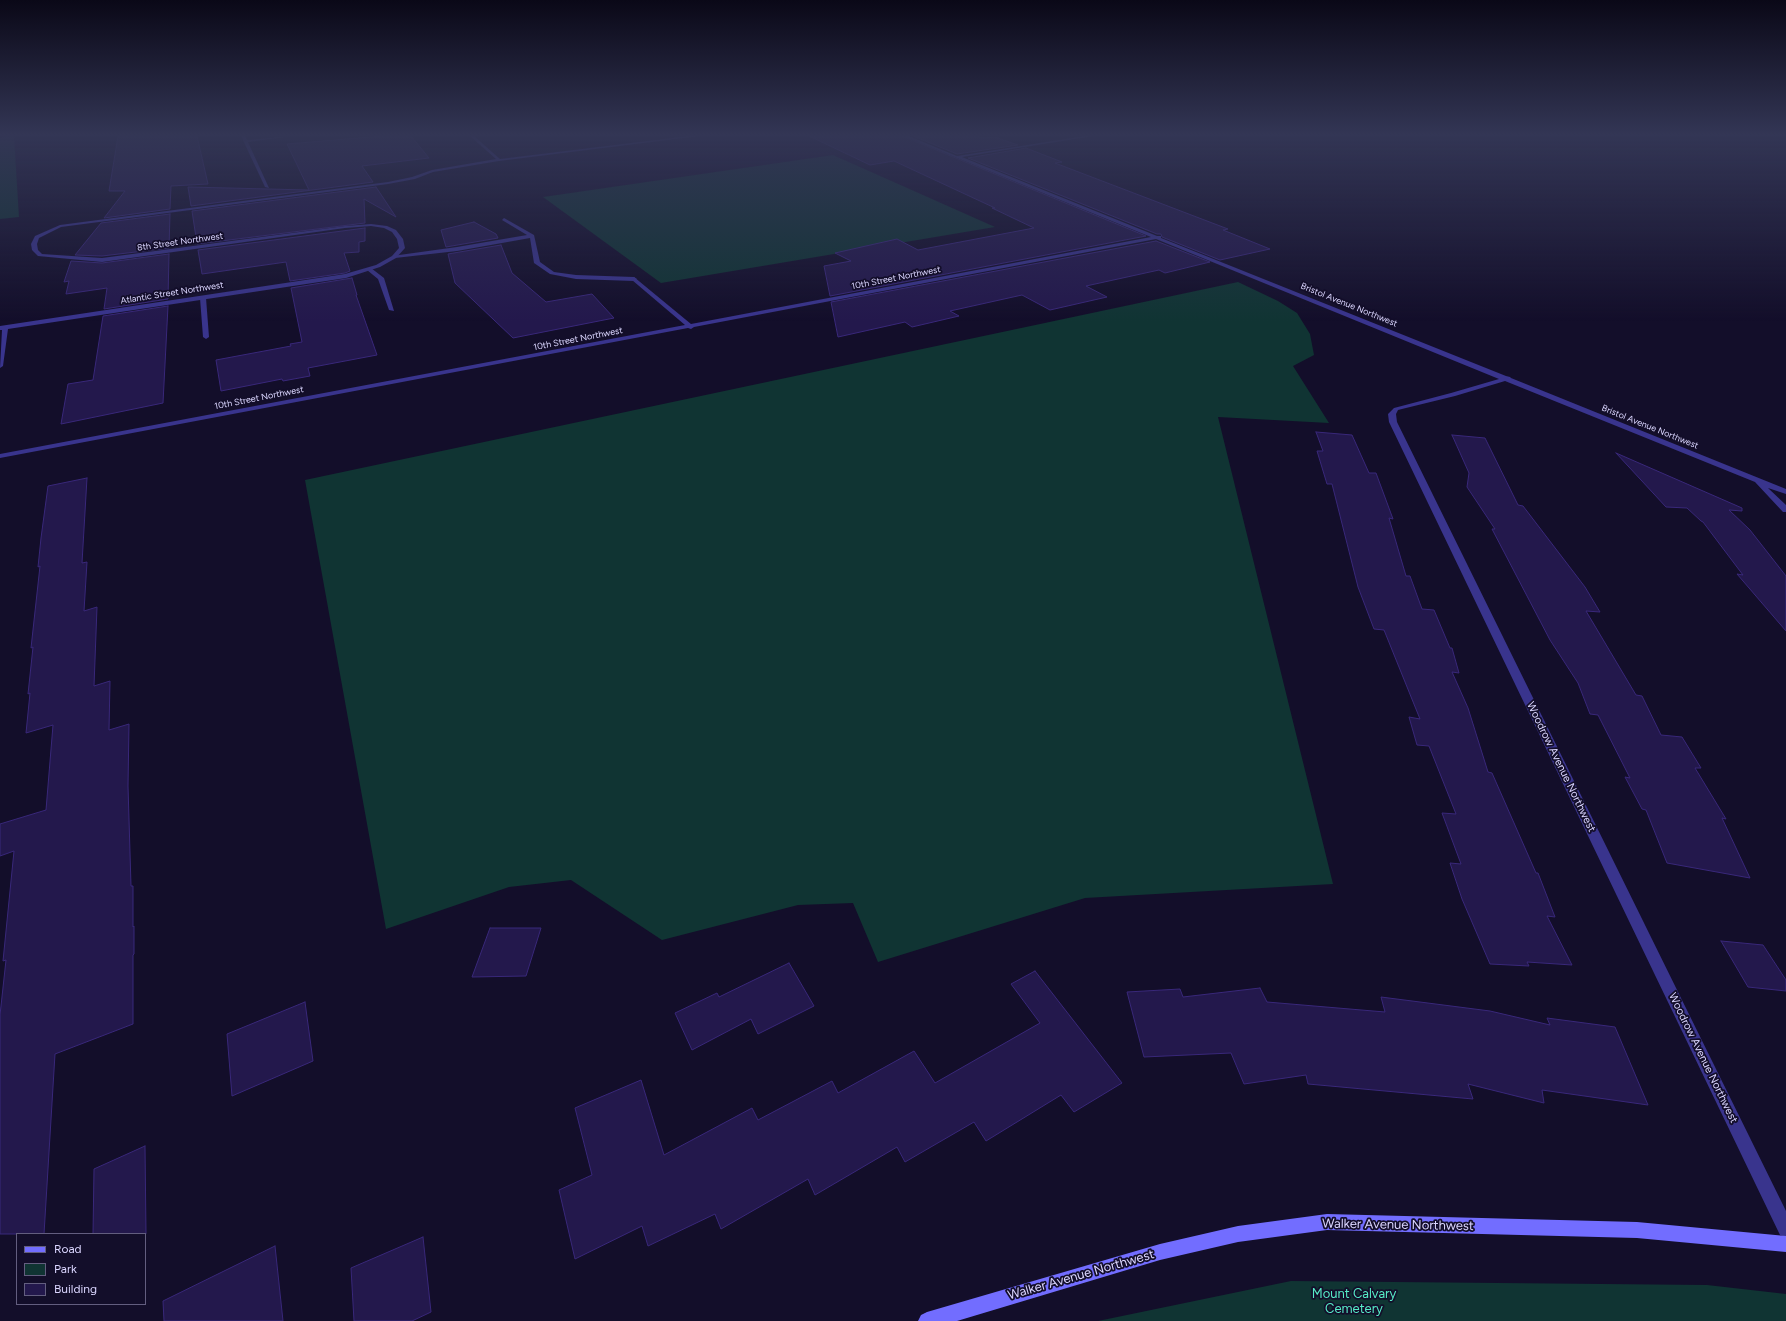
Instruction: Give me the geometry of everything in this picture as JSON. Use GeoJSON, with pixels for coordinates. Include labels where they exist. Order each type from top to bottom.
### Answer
{"type":"FeatureCollection","features":[{"type":"Feature","properties":{"kind":"main road","name":"Walker Avenue Northwest"},"geometry":{"type":"LineString","coordinates":[[927,1321],[1160,1252],[1238,1234],[1327,1222],[1637,1230],[1786,1244]]}},
{"type":"Feature","properties":{"kind":"street","name":"8th Street Northwest"},"geometry":{"type":"LineString","coordinates":[[272,198],[79,222],[50,230],[37,237],[34,244],[35,250],[40,255],[102,260],[345,227],[371,225],[385,227],[394,232],[400,239],[402,248],[395,256]]}},
{"type":"Feature","properties":{"kind":"street","name":"Bristol Avenue Northwest"},"geometry":{"type":"LineString","coordinates":[[1060,198],[1508,378],[1786,492]]}},
{"type":"Feature","properties":{"kind":"street"},"geometry":{"type":"LineString","coordinates":[[504,219],[532,236],[537,263],[552,273],[576,277],[634,278],[691,326]]}},
{"type":"Feature","properties":{"kind":"street"},"geometry":{"type":"LineString","coordinates":[[369,269],[378,266],[395,256],[450,250],[532,236]]}},
{"type":"Feature","properties":{"kind":"street","name":"10th Street Northwest"},"geometry":{"type":"LineString","coordinates":[[0,456],[1159,237]]}},
{"type":"Feature","properties":{"kind":"street"},"geometry":{"type":"LineString","coordinates":[[369,269],[381,278],[392,310]]}},
{"type":"Feature","properties":{"kind":"street","name":"Atlantic Street Northwest"},"geometry":{"type":"LineString","coordinates":[[3,328],[346,276],[369,269]]}},
{"type":"Feature","properties":{"kind":"street"},"geometry":{"type":"LineString","coordinates":[[203,298],[206,337]]}},
{"type":"Feature","properties":{"kind":"street"},"geometry":{"type":"LineString","coordinates":[[0,366],[3,328]]}},
{"type":"Feature","properties":{"kind":"street","name":"Woodrow Avenue Northwest"},"geometry":{"type":"LineString","coordinates":[[1508,378],[1453,395],[1396,409],[1392,414],[1393,422],[1786,1229]]}},
{"type":"Feature","properties":{"kind":"street"},"geometry":{"type":"LineString","coordinates":[[1756,480],[1786,510]]}},
{"type":"Feature","properties":{"kind":"green space"},"geometry":{"type":"Polygon","coordinates":[[[0,198],[18,198],[19,217],[0,219],[0,198]]]}},
{"type":"Feature","properties":{"kind":"green space"},"geometry":{"type":"Polygon","coordinates":[[[544,198],[929,198],[995,227],[661,283],[544,198]]]}},
{"type":"Feature","properties":{"kind":"green space"},"geometry":{"type":"Polygon","coordinates":[[[1238,282],[1278,301],[1297,313],[1310,334],[1314,355],[1293,366],[1329,423],[1218,417],[1333,884],[1085,898],[878,962],[853,903],[798,905],[662,940],[571,880],[509,887],[386,929],[305,480],[1238,282]]]}},
{"type":"Feature","properties":{"kind":"green space","name":"Mount Calvary Cemetery"},"geometry":{"type":"Polygon","coordinates":[[[1291,1281],[1707,1285],[1786,1294],[1786,1321],[1098,1321],[1291,1281]]]}},
{"type":"Feature","properties":{"kind":"building"},"geometry":{"type":"Polygon","coordinates":[[[120,198],[170,198],[170,209],[104,218],[120,198]]]}},
{"type":"Feature","properties":{"kind":"building"},"geometry":{"type":"Polygon","coordinates":[[[190,198],[254,198],[191,206],[190,198]]]}},
{"type":"Feature","properties":{"kind":"building"},"geometry":{"type":"Polygon","coordinates":[[[294,198],[383,198],[396,217],[364,199],[365,223],[197,244],[192,211],[294,198]]]}},
{"type":"Feature","properties":{"kind":"building"},"geometry":{"type":"Polygon","coordinates":[[[973,198],[1052,198],[1146,236],[830,296],[824,266],[851,261],[835,253],[897,239],[918,250],[1034,228],[992,208],[995,208],[973,198]]]}},
{"type":"Feature","properties":{"kind":"building"},"geometry":{"type":"Polygon","coordinates":[[[1067,198],[1146,198],[1228,229],[1223,230],[1270,249],[1220,260],[1162,237],[1161,234],[1157,234],[1067,198]]]}},
{"type":"Feature","properties":{"kind":"building"},"geometry":{"type":"Polygon","coordinates":[[[170,214],[169,248],[102,256],[75,255],[101,223],[170,214]]]}},
{"type":"Feature","properties":{"kind":"building"},"geometry":{"type":"Polygon","coordinates":[[[474,222],[496,234],[498,238],[446,247],[441,230],[474,222]]]}},
{"type":"Feature","properties":{"kind":"building"},"geometry":{"type":"Polygon","coordinates":[[[365,228],[365,241],[359,242],[359,252],[344,253],[350,271],[345,273],[290,281],[286,262],[202,274],[198,250],[365,228]]]}},
{"type":"Feature","properties":{"kind":"building"},"geometry":{"type":"Polygon","coordinates":[[[1156,241],[1210,262],[1165,273],[1159,270],[1086,286],[1107,297],[1050,310],[1022,295],[950,311],[959,316],[912,327],[905,322],[838,337],[831,302],[1156,241]]]}},
{"type":"Feature","properties":{"kind":"building"},"geometry":{"type":"Polygon","coordinates":[[[501,245],[512,273],[546,302],[592,294],[614,318],[513,338],[455,283],[448,254],[501,245]]]}},
{"type":"Feature","properties":{"kind":"building"},"geometry":{"type":"Polygon","coordinates":[[[169,254],[168,299],[104,309],[107,288],[66,294],[69,281],[64,282],[71,261],[102,263],[169,254]]]}},
{"type":"Feature","properties":{"kind":"building"},"geometry":{"type":"Polygon","coordinates":[[[352,278],[356,295],[377,355],[308,368],[310,376],[283,381],[282,379],[221,391],[216,360],[291,346],[290,344],[302,342],[291,288],[352,278]]]}},
{"type":"Feature","properties":{"kind":"building"},"geometry":{"type":"Polygon","coordinates":[[[168,306],[163,403],[61,424],[68,384],[93,380],[103,316],[168,306]]]}},
{"type":"Feature","properties":{"kind":"building"},"geometry":{"type":"Polygon","coordinates":[[[1316,432],[1352,435],[1369,473],[1376,473],[1393,519],[1389,518],[1406,576],[1410,576],[1422,609],[1434,610],[1450,648],[1452,648],[1459,673],[1452,672],[1468,708],[1488,772],[1492,773],[1536,873],[1538,873],[1555,917],[1547,916],[1572,965],[1527,962],[1529,966],[1490,964],[1462,899],[1450,863],[1461,864],[1442,813],[1456,814],[1429,746],[1417,745],[1409,717],[1420,719],[1384,630],[1374,629],[1358,587],[1332,484],[1327,484],[1317,451],[1323,451],[1316,432]]]}},
{"type":"Feature","properties":{"kind":"building"},"geometry":{"type":"Polygon","coordinates":[[[1452,435],[1485,438],[1518,505],[1523,506],[1585,587],[1600,612],[1586,611],[1636,695],[1642,696],[1661,735],[1682,737],[1701,768],[1695,768],[1726,819],[1722,818],[1750,878],[1667,863],[1646,810],[1642,809],[1625,777],[1630,778],[1598,715],[1590,714],[1578,683],[1550,640],[1492,529],[1495,529],[1467,487],[1469,473],[1452,435]]]}},
{"type":"Feature","properties":{"kind":"building"},"geometry":{"type":"Polygon","coordinates":[[[1616,453],[1742,508],[1742,511],[1729,510],[1750,530],[1786,576],[1786,631],[1737,574],[1743,575],[1703,522],[1687,508],[1666,507],[1616,453]]]}},
{"type":"Feature","properties":{"kind":"building"},"geometry":{"type":"Polygon","coordinates":[[[87,478],[82,563],[87,562],[84,611],[97,607],[94,686],[110,681],[109,730],[129,724],[128,786],[131,886],[133,886],[133,927],[134,926],[133,1024],[55,1054],[44,1233],[0,1234],[0,1015],[6,960],[3,961],[14,851],[0,856],[0,824],[46,810],[53,725],[26,733],[33,647],[31,648],[40,566],[38,567],[48,486],[87,478]]]}},
{"type":"Feature","properties":{"kind":"building"},"geometry":{"type":"Polygon","coordinates":[[[490,928],[541,928],[526,976],[472,977],[490,928]]]}},
{"type":"Feature","properties":{"kind":"building"},"geometry":{"type":"Polygon","coordinates":[[[1721,941],[1763,945],[1786,980],[1786,991],[1748,987],[1721,941]]]}},
{"type":"Feature","properties":{"kind":"building"},"geometry":{"type":"Polygon","coordinates":[[[789,963],[814,1006],[758,1034],[751,1019],[692,1050],[675,1013],[717,993],[719,997],[789,963]]]}},
{"type":"Feature","properties":{"kind":"building"},"geometry":{"type":"Polygon","coordinates":[[[1035,971],[1122,1083],[1074,1112],[1061,1095],[986,1141],[974,1122],[905,1162],[897,1147],[815,1195],[808,1179],[721,1229],[715,1214],[648,1246],[642,1226],[575,1259],[559,1190],[592,1175],[575,1108],[641,1080],[664,1155],[752,1108],[758,1120],[832,1081],[838,1093],[914,1051],[935,1083],[1040,1023],[1011,984],[1035,971]]]}},
{"type":"Feature","properties":{"kind":"building"},"geometry":{"type":"Polygon","coordinates":[[[1260,988],[1267,1002],[1385,1012],[1381,997],[1490,1011],[1550,1025],[1547,1018],[1615,1027],[1648,1105],[1542,1090],[1544,1103],[1468,1084],[1473,1099],[1308,1084],[1306,1075],[1244,1084],[1231,1053],[1144,1057],[1127,992],[1180,989],[1183,997],[1260,988]]]}},
{"type":"Feature","properties":{"kind":"building"},"geometry":{"type":"Polygon","coordinates":[[[305,1002],[313,1061],[232,1096],[227,1034],[305,1002]]]}},
{"type":"Feature","properties":{"kind":"building"},"geometry":{"type":"Polygon","coordinates":[[[145,1146],[146,1233],[93,1233],[94,1169],[145,1146]]]}},
{"type":"Feature","properties":{"kind":"building"},"geometry":{"type":"Polygon","coordinates":[[[423,1237],[431,1312],[412,1321],[354,1321],[351,1268],[423,1237]]]}},
{"type":"Feature","properties":{"kind":"building"},"geometry":{"type":"Polygon","coordinates":[[[275,1246],[283,1321],[164,1321],[163,1301],[275,1246]]]}}]}
